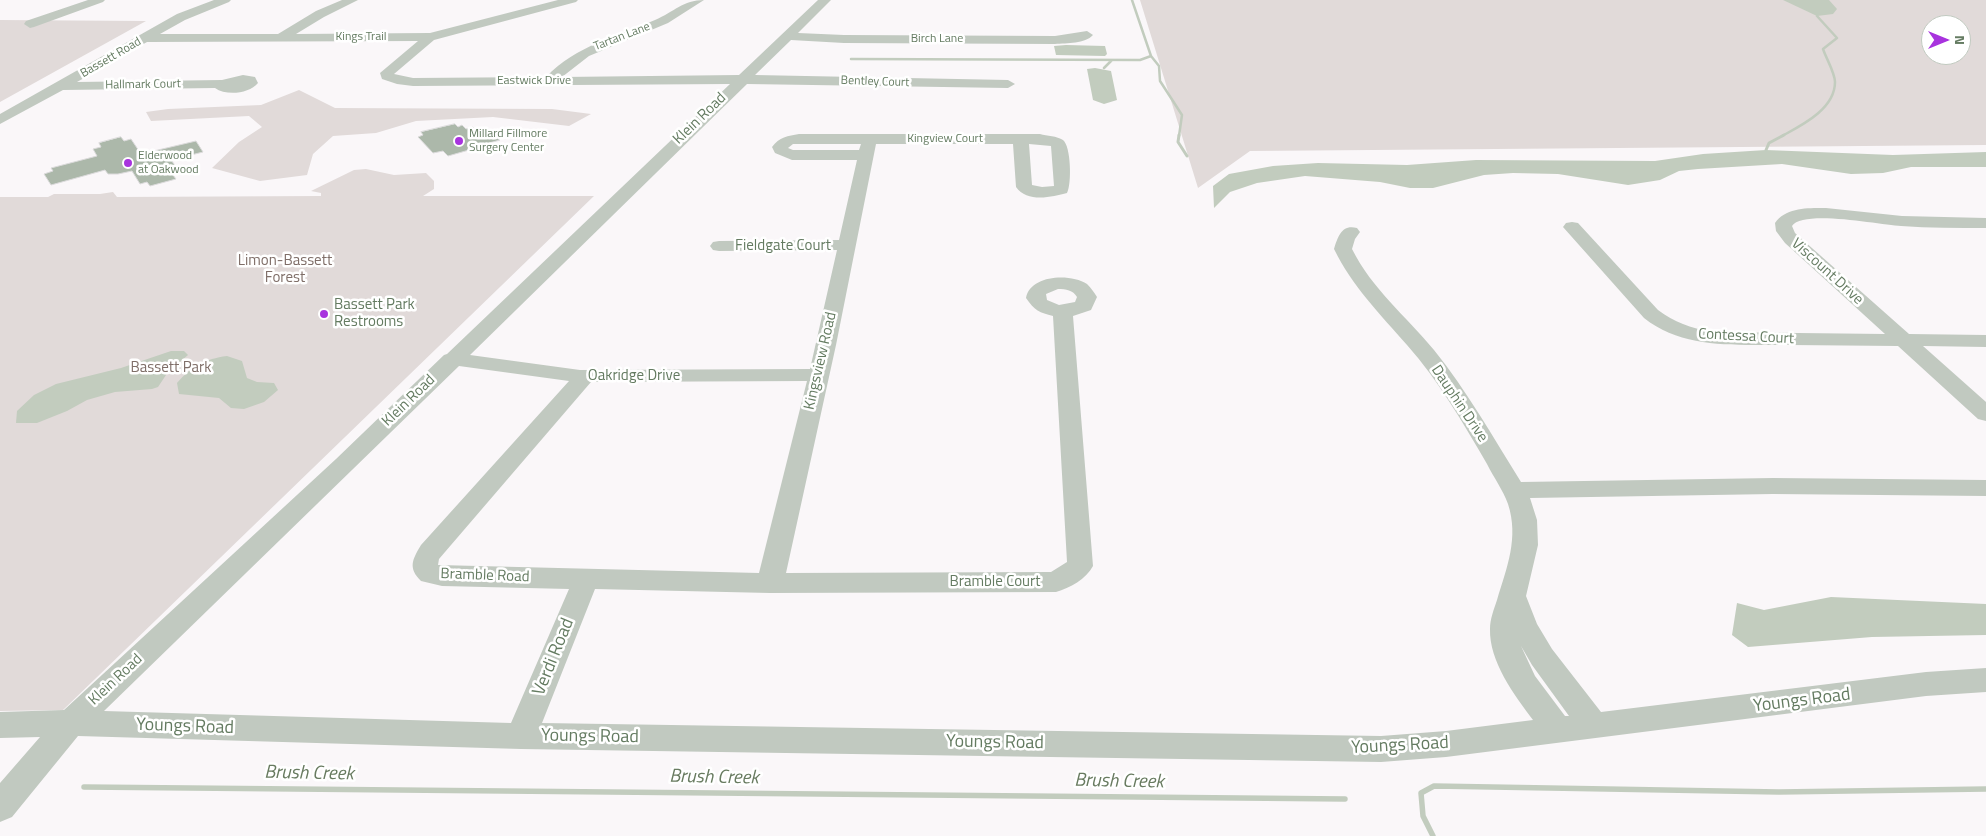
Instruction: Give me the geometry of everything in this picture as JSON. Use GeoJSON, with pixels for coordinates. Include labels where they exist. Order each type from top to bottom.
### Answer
{"type":"FeatureCollection","features":[{"type":"Feature","properties":{"kind":"street"},"geometry":{"type":"LineString","coordinates":[[30,24],[99,0]]}},
{"type":"Feature","properties":{"kind":"street","name":"Bassett Road"},"geometry":{"type":"LineString","coordinates":[[0,120],[181,17],[225,0]]}},
{"type":"Feature","properties":{"kind":"street"},"geometry":{"type":"LineString","coordinates":[[281,37],[320,14],[352,0]]}},
{"type":"Feature","properties":{"kind":"street","name":"Kings Trail"},"geometry":{"type":"LineString","coordinates":[[146,38],[430,37],[572,0]]}},
{"type":"Feature","properties":{"kind":"street","name":"Tartan Lane"},"geometry":{"type":"LineString","coordinates":[[550,80],[564,65],[582,54],[603,43],[664,20],[698,0]]}},
{"type":"Feature","properties":{"kind":"street","name":"Klein Road"},"geometry":{"type":"LineString","coordinates":[[0,807],[71,723],[337,472],[741,79],[825,0]]}},
{"type":"Feature","properties":{"kind":"street","name":"Birch Lane"},"geometry":{"type":"LineString","coordinates":[[786,36],[844,39],[1055,40],[1087,35]]}},
{"type":"Feature","properties":{"kind":"street","name":"Eastwick Drive"},"geometry":{"type":"LineString","coordinates":[[430,37],[387,73],[387,76],[397,80],[412,82],[741,79]]}},
{"type":"Feature","properties":{"kind":"street","name":"Bentley Court"},"geometry":{"type":"LineString","coordinates":[[741,79],[832,80],[878,84],[1008,84]]}},
{"type":"Feature","properties":{"kind":"street","name":"Hallmark Court"},"geometry":{"type":"LineString","coordinates":[[62,86],[223,84]]}},
{"type":"Feature","properties":{"kind":"street","name":"Kingview Court"},"geometry":{"type":"LineString","coordinates":[[868,146],[1021,139]]}},
{"type":"Feature","properties":{"kind":"street","name":"Kingsview Road"},"geometry":{"type":"LineString","coordinates":[[770,583],[817,375],[826,346],[868,146]]}},
{"type":"Feature","properties":{"kind":"street","name":"Viscount Drive"},"geometry":{"type":"LineString","coordinates":[[1986,223],[1901,221],[1820,213],[1797,215],[1788,218],[1782,227],[1790,239],[1986,414]]}},
{"type":"Feature","properties":{"kind":"street","name":"Contessa Court"},"geometry":{"type":"LineString","coordinates":[[1572,227],[1651,314],[1665,324],[1683,332],[1711,338],[1986,341]]}},
{"type":"Feature","properties":{"kind":"street","name":"Dauphin Drive"},"geometry":{"type":"LineString","coordinates":[[1351,232],[1346,238],[1343,249],[1347,258],[1365,284],[1417,343],[1450,385],[1513,490],[1521,507],[1526,529],[1526,547],[1524,560],[1503,629],[1507,651],[1517,672],[1558,730]]}},
{"type":"Feature","properties":{"kind":"street","name":"Fieldgate Court"},"geometry":{"type":"LineString","coordinates":[[719,246],[847,246]]}},
{"type":"Feature","properties":{"kind":"street","name":"Bramble Court"},"geometry":{"type":"LineString","coordinates":[[770,583],[1056,582],[1080,566],[1062,312]]}},
{"type":"Feature","properties":{"kind":"street","name":"Oakridge Drive"},"geometry":{"type":"LineString","coordinates":[[451,360],[585,376],[817,375]]}},
{"type":"Feature","properties":{"kind":"street","name":"Bramble Road"},"geometry":{"type":"LineString","coordinates":[[585,376],[430,552],[424,562],[425,568],[430,574],[442,576],[770,583]]}},
{"type":"Feature","properties":{"kind":"street"},"geometry":{"type":"LineString","coordinates":[[1513,490],[1773,486],[1986,488]]}},
{"type":"Feature","properties":{"kind":"street","name":"Verdi Road"},"geometry":{"type":"LineString","coordinates":[[521,736],[586,578]]}},
{"type":"Feature","properties":{"kind":"street"},"geometry":{"type":"LineString","coordinates":[[1512,596],[1524,627],[1542,657],[1594,726]]}},
{"type":"Feature","properties":{"kind":"street","name":"Youngs Road"},"geometry":{"type":"LineString","coordinates":[[0,725],[71,723],[521,736],[1381,749],[1446,744],[1926,684],[1986,680]]}},
{"type":"Feature","properties":{"kind":"green space"},"geometry":{"type":"Polygon","coordinates":[[[1140,0],[1986,0],[1986,145],[1250,151],[1198,188],[1140,0]]]}},
{"type":"Feature","properties":{"kind":"green space"},"geometry":{"type":"Polygon","coordinates":[[[0,20],[146,21],[0,102],[0,20]]]}},
{"type":"Feature","properties":{"kind":"green space"},"geometry":{"type":"Polygon","coordinates":[[[299,90],[335,108],[552,109],[591,114],[569,126],[493,117],[416,121],[376,133],[333,136],[313,154],[307,175],[260,181],[212,168],[239,142],[262,127],[249,116],[151,121],[146,112],[168,109],[261,105],[299,90]]]}},
{"type":"Feature","properties":{"kind":"green space","name":"Bassett Park"},"geometry":{"type":"Polygon","coordinates":[[[366,169],[394,175],[426,173],[434,181],[434,189],[423,196],[594,196],[63,710],[0,711],[0,197],[48,197],[54,194],[100,194],[113,192],[117,197],[321,196],[321,193],[311,191],[354,170],[366,169]]]}},
{"type":"Feature","properties":{"kind":"shaded area"},"geometry":{"type":"Polygon","coordinates":[[[1783,0],[1829,0],[1837,9],[1833,14],[1817,16],[1783,0]]]}},
{"type":"Feature","properties":{"kind":"shaded area"},"geometry":{"type":"Polygon","coordinates":[[[1054,46],[1105,46],[1107,54],[1105,56],[1056,55],[1054,46]]]}},
{"type":"Feature","properties":{"kind":"shaded area"},"geometry":{"type":"Polygon","coordinates":[[[1095,68],[1111,71],[1117,100],[1104,104],[1093,100],[1087,69],[1095,68]]]}},
{"type":"Feature","properties":{"kind":"shaded area"},"geometry":{"type":"Polygon","coordinates":[[[1766,150],[1893,155],[1986,152],[1986,167],[1911,167],[1883,173],[1851,174],[1782,164],[1679,171],[1660,180],[1628,185],[1558,174],[1513,173],[1484,175],[1433,188],[1410,188],[1380,182],[1305,176],[1257,183],[1230,192],[1214,208],[1213,186],[1229,174],[1273,166],[1318,163],[1407,165],[1476,160],[1655,161],[1703,154],[1766,150]]]}},
{"type":"Feature","properties":{"kind":"shaded area"},"geometry":{"type":"Polygon","coordinates":[[[171,351],[184,351],[188,355],[168,372],[158,387],[115,392],[87,400],[67,411],[37,423],[16,423],[17,411],[34,395],[56,384],[121,368],[171,351]]]}},
{"type":"Feature","properties":{"kind":"shaded area"},"geometry":{"type":"Polygon","coordinates":[[[227,356],[242,361],[247,378],[257,382],[274,383],[278,390],[264,402],[244,409],[231,408],[219,398],[179,394],[177,383],[188,372],[205,361],[227,356]]]}},
{"type":"Feature","properties":{"kind":"shaded area"},"geometry":{"type":"Polygon","coordinates":[[[1831,597],[1986,604],[1986,635],[1872,637],[1748,647],[1732,635],[1737,603],[1764,610],[1831,597]]]}},
{"type":"Feature","properties":{"kind":"building","name":"Millard Fillmore Surgery Center"},"geometry":{"type":"Polygon","coordinates":[[[455,124],[458,127],[462,125],[466,129],[473,127],[476,131],[488,128],[500,140],[448,156],[443,151],[433,153],[418,137],[423,135],[421,132],[455,124]]]}},
{"type":"Feature","properties":{"kind":"building","name":"Elderwood at Oakwood"},"geometry":{"type":"Polygon","coordinates":[[[121,137],[124,141],[131,139],[141,154],[196,141],[203,152],[171,160],[181,173],[173,175],[176,179],[150,186],[147,182],[140,184],[132,171],[108,174],[105,170],[51,185],[44,174],[53,171],[51,168],[97,156],[93,149],[101,147],[99,143],[121,137]]]}},
{"type":"Feature","properties":{"kind":"waterway"},"geometry":{"type":"LineString","coordinates":[[1132,0],[1151,56]]}},
{"type":"Feature","properties":{"kind":"waterway"},"geometry":{"type":"LineString","coordinates":[[1782,136],[1816,115],[1824,108],[1834,92],[1835,78],[1823,49],[1837,38],[1817,16]]}},
{"type":"Feature","properties":{"kind":"waterway"},"geometry":{"type":"LineString","coordinates":[[851,59],[1140,60],[1151,56]]}},
{"type":"Feature","properties":{"kind":"waterway"},"geometry":{"type":"LineString","coordinates":[[1151,56],[1159,66],[1160,81],[1182,115],[1179,136]]}},
{"type":"Feature","properties":{"kind":"waterway"},"geometry":{"type":"LineString","coordinates":[[1104,68],[1112,60]]}},
{"type":"Feature","properties":{"kind":"waterway"},"geometry":{"type":"LineString","coordinates":[[1179,135],[1178,142],[1187,156]]}},
{"type":"Feature","properties":{"kind":"waterway"},"geometry":{"type":"LineString","coordinates":[[1766,150],[1769,143],[1784,135]]}},
{"type":"Feature","properties":{"kind":"waterway"},"geometry":{"type":"LineString","coordinates":[[1433,836],[1423,816],[1421,793],[1434,786],[1779,792],[1986,789]]}},
{"type":"Feature","properties":{"kind":"waterway","name":"Brush Creek"},"geometry":{"type":"LineString","coordinates":[[84,787],[1345,799]]}},
{"type":"Feature","properties":{"kind":"place","name":"Millard Fillmore Surgery Center"},"geometry":{"type":"Point","coordinates":[459,141]}},
{"type":"Feature","properties":{"kind":"place","name":"Elderwood at Oakwood"},"geometry":{"type":"Point","coordinates":[128,163]}},
{"type":"Feature","properties":{"kind":"place","name":"Bassett Park Restrooms"},"geometry":{"type":"Point","coordinates":[324,314]}},
{"type":"Feature","properties":{"kind":"park label","name":"Limon-Bassett Forest"},"geometry":{"type":"Point","coordinates":[285,270]}}]}
